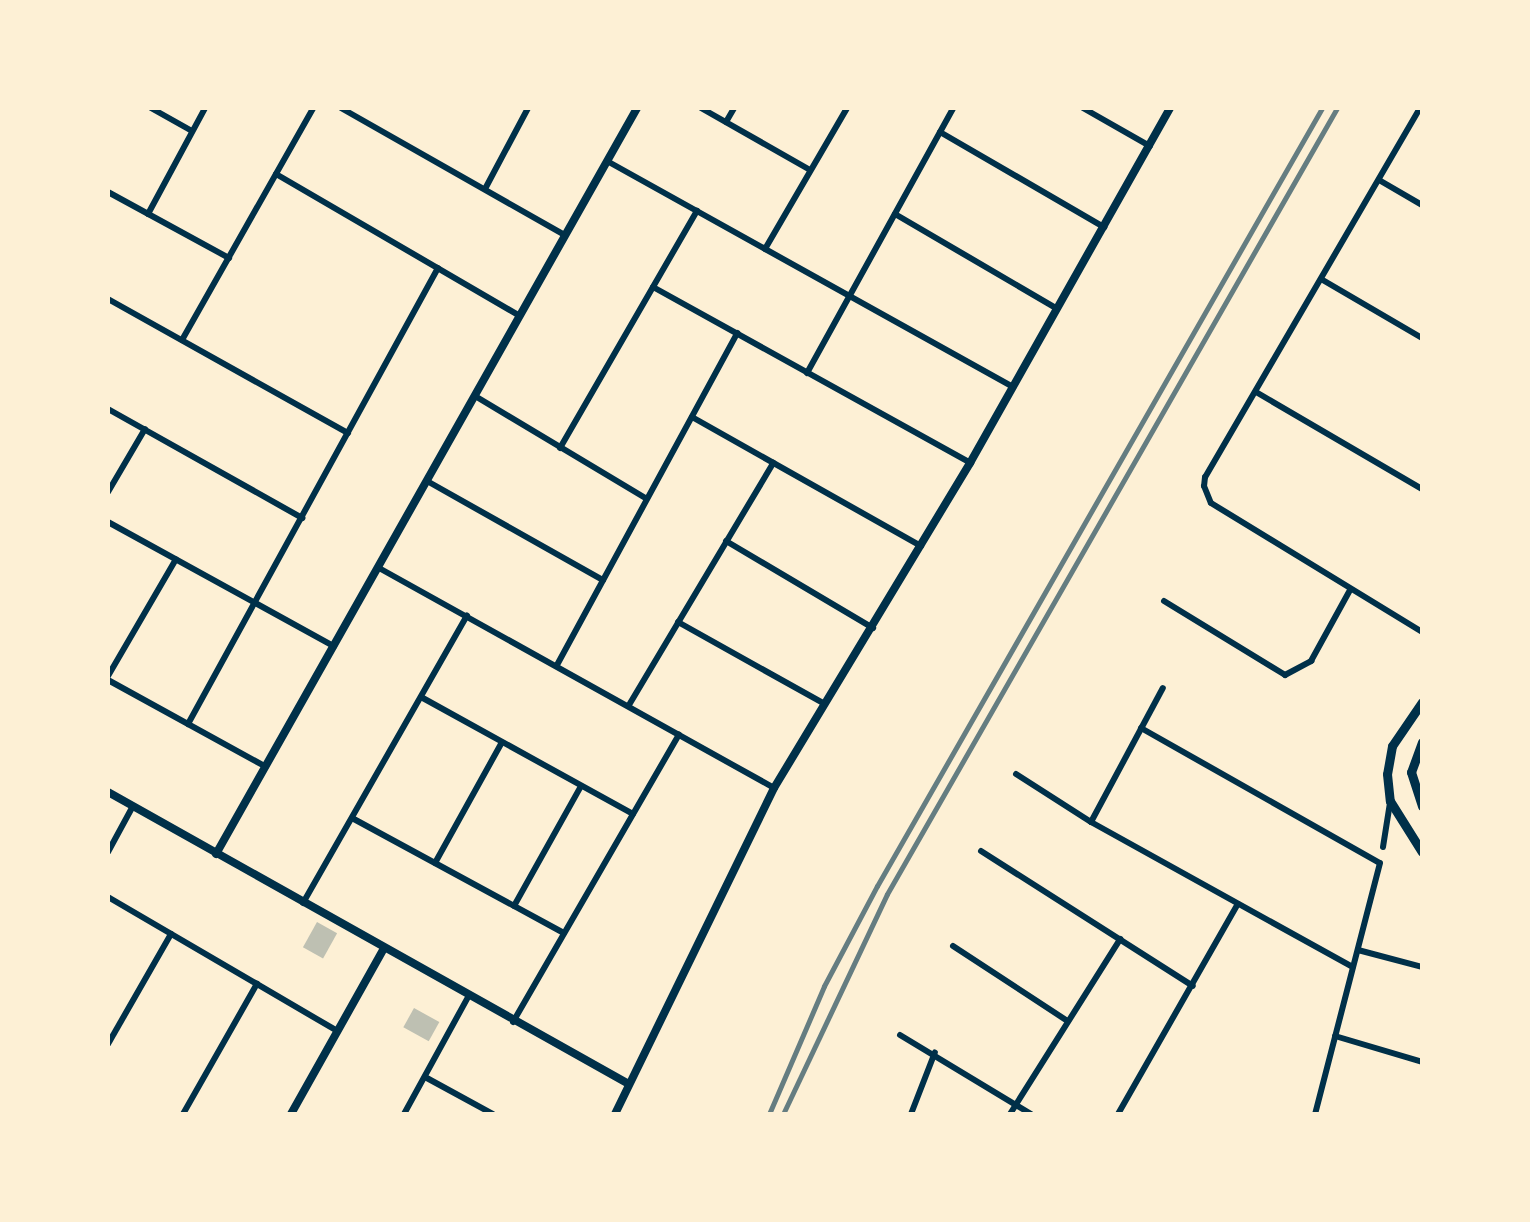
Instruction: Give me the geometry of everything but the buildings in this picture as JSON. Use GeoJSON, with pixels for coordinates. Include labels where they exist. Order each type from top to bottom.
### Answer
{"type":"FeatureCollection","features":[{"type":"Feature","properties":{"kind":"main road"},"geometry":{"type":"LineString","coordinates":[[1422,702],[1392,746],[1390,801],[1422,852]]}},
{"type":"Feature","properties":{"kind":"main road"},"geometry":{"type":"LineString","coordinates":[[1422,742],[1411,772],[1422,806]]}},
{"type":"Feature","properties":{"kind":"street"},"geometry":{"type":"LineString","coordinates":[[151,108],[192,131]]}},
{"type":"Feature","properties":{"kind":"street"},"geometry":{"type":"LineString","coordinates":[[148,214],[205,108]]}},
{"type":"Feature","properties":{"kind":"street"},"geometry":{"type":"LineString","coordinates":[[182,340],[313,108]]}},
{"type":"Feature","properties":{"kind":"street"},"geometry":{"type":"LineString","coordinates":[[341,108],[565,235]]}},
{"type":"Feature","properties":{"kind":"street"},"geometry":{"type":"LineString","coordinates":[[485,189],[528,108]]}},
{"type":"Feature","properties":{"kind":"street"},"geometry":{"type":"LineString","coordinates":[[216,854],[637,108]]}},
{"type":"Feature","properties":{"kind":"street"},"geometry":{"type":"LineString","coordinates":[[701,108],[810,170]]}},
{"type":"Feature","properties":{"kind":"street"},"geometry":{"type":"LineString","coordinates":[[726,122],[734,108]]}},
{"type":"Feature","properties":{"kind":"street"},"geometry":{"type":"LineString","coordinates":[[765,249],[847,108]]}},
{"type":"Feature","properties":{"kind":"street"},"geometry":{"type":"LineString","coordinates":[[807,373],[953,108]]}},
{"type":"Feature","properties":{"kind":"street"},"geometry":{"type":"LineString","coordinates":[[1083,108],[1150,146]]}},
{"type":"Feature","properties":{"kind":"street"},"geometry":{"type":"LineString","coordinates":[[615,1114],[627,1083],[774,788],[970,463],[1170,108]]}},
{"type":"Feature","properties":{"kind":"street"},"geometry":{"type":"LineString","coordinates":[[1420,108],[1205,477],[1205,495],[1350,590],[1422,632]]}},
{"type":"Feature","properties":{"kind":"street"},"geometry":{"type":"LineString","coordinates":[[940,132],[1104,227]]}},
{"type":"Feature","properties":{"kind":"street"},"geometry":{"type":"LineString","coordinates":[[607,161],[1011,386]]}},
{"type":"Feature","properties":{"kind":"street"},"geometry":{"type":"LineString","coordinates":[[276,174],[520,316]]}},
{"type":"Feature","properties":{"kind":"street"},"geometry":{"type":"LineString","coordinates":[[1379,180],[1422,205]]}},
{"type":"Feature","properties":{"kind":"street"},"geometry":{"type":"LineString","coordinates":[[108,192],[229,258]]}},
{"type":"Feature","properties":{"kind":"street"},"geometry":{"type":"LineString","coordinates":[[560,448],[697,211]]}},
{"type":"Feature","properties":{"kind":"street"},"geometry":{"type":"LineString","coordinates":[[895,214],[1056,308]]}},
{"type":"Feature","properties":{"kind":"street"},"geometry":{"type":"LineString","coordinates":[[188,724],[438,268]]}},
{"type":"Feature","properties":{"kind":"street"},"geometry":{"type":"LineString","coordinates":[[1321,279],[1422,338]]}},
{"type":"Feature","properties":{"kind":"street"},"geometry":{"type":"LineString","coordinates":[[653,287],[970,463]]}},
{"type":"Feature","properties":{"kind":"street"},"geometry":{"type":"LineString","coordinates":[[108,299],[348,433]]}},
{"type":"Feature","properties":{"kind":"street"},"geometry":{"type":"LineString","coordinates":[[557,665],[737,333]]}},
{"type":"Feature","properties":{"kind":"street"},"geometry":{"type":"LineString","coordinates":[[1256,392],[1422,489]]}},
{"type":"Feature","properties":{"kind":"street"},"geometry":{"type":"LineString","coordinates":[[475,396],[647,499]]}},
{"type":"Feature","properties":{"kind":"street"},"geometry":{"type":"LineString","coordinates":[[108,409],[302,518]]}},
{"type":"Feature","properties":{"kind":"street"},"geometry":{"type":"LineString","coordinates":[[692,417],[921,546]]}},
{"type":"Feature","properties":{"kind":"street"},"geometry":{"type":"LineString","coordinates":[[108,492],[145,429]]}},
{"type":"Feature","properties":{"kind":"street"},"geometry":{"type":"LineString","coordinates":[[629,705],[773,463]]}},
{"type":"Feature","properties":{"kind":"street"},"geometry":{"type":"LineString","coordinates":[[427,481],[603,580]]}},
{"type":"Feature","properties":{"kind":"street"},"geometry":{"type":"LineString","coordinates":[[108,522],[334,646]]}},
{"type":"Feature","properties":{"kind":"street"},"geometry":{"type":"LineString","coordinates":[[726,541],[873,628]]}},
{"type":"Feature","properties":{"kind":"street"},"geometry":{"type":"LineString","coordinates":[[176,559],[108,678],[266,767]]}},
{"type":"Feature","properties":{"kind":"street"},"geometry":{"type":"LineString","coordinates":[[379,568],[774,788]]}},
{"type":"Feature","properties":{"kind":"street"},"geometry":{"type":"LineString","coordinates":[[1164,601],[1285,675],[1311,661],[1350,590]]}},
{"type":"Feature","properties":{"kind":"street"},"geometry":{"type":"LineString","coordinates":[[303,903],[467,616]]}},
{"type":"Feature","properties":{"kind":"street"},"geometry":{"type":"LineString","coordinates":[[678,622],[826,705]]}},
{"type":"Feature","properties":{"kind":"street"},"geometry":{"type":"LineString","coordinates":[[1091,822],[1163,688]]}},
{"type":"Feature","properties":{"kind":"street"},"geometry":{"type":"LineString","coordinates":[[421,697],[633,814]]}},
{"type":"Feature","properties":{"kind":"street"},"geometry":{"type":"LineString","coordinates":[[1141,728],[1380,863],[1315,1114]]}},
{"type":"Feature","properties":{"kind":"street"},"geometry":{"type":"LineString","coordinates":[[513,1022],[679,734]]}},
{"type":"Feature","properties":{"kind":"street"},"geometry":{"type":"LineString","coordinates":[[435,863],[502,742]]}},
{"type":"Feature","properties":{"kind":"street"},"geometry":{"type":"LineString","coordinates":[[1016,774],[1091,822],[1353,967]]}},
{"type":"Feature","properties":{"kind":"street"},"geometry":{"type":"LineString","coordinates":[[514,906],[581,786]]}},
{"type":"Feature","properties":{"kind":"street"},"geometry":{"type":"LineString","coordinates":[[108,792],[383,950],[627,1083]]}},
{"type":"Feature","properties":{"kind":"street"},"geometry":{"type":"LineString","coordinates":[[1383,847],[1390,801]]}},
{"type":"Feature","properties":{"kind":"street"},"geometry":{"type":"LineString","coordinates":[[108,852],[133,806]]}},
{"type":"Feature","properties":{"kind":"street"},"geometry":{"type":"LineString","coordinates":[[352,818],[564,933]]}},
{"type":"Feature","properties":{"kind":"street"},"geometry":{"type":"LineString","coordinates":[[981,851],[1193,986]]}},
{"type":"Feature","properties":{"kind":"street"},"geometry":{"type":"LineString","coordinates":[[108,897],[337,1031]]}},
{"type":"Feature","properties":{"kind":"street"},"geometry":{"type":"LineString","coordinates":[[1118,1114],[1238,904]]}},
{"type":"Feature","properties":{"kind":"street"},"geometry":{"type":"LineString","coordinates":[[108,1044],[171,934]]}},
{"type":"Feature","properties":{"kind":"street"},"geometry":{"type":"LineString","coordinates":[[1010,1114],[1066,1020],[1120,939]]}},
{"type":"Feature","properties":{"kind":"street"},"geometry":{"type":"LineString","coordinates":[[953,946],[1066,1020]]}},
{"type":"Feature","properties":{"kind":"street"},"geometry":{"type":"LineString","coordinates":[[293,1113],[383,950]]}},
{"type":"Feature","properties":{"kind":"street"},"geometry":{"type":"LineString","coordinates":[[1358,950],[1422,967]]}},
{"type":"Feature","properties":{"kind":"street"},"geometry":{"type":"LineString","coordinates":[[183,1114],[257,984]]}},
{"type":"Feature","properties":{"kind":"street"},"geometry":{"type":"LineString","coordinates":[[404,1114],[468,997]]}},
{"type":"Feature","properties":{"kind":"street"},"geometry":{"type":"LineString","coordinates":[[900,1035],[935,1052],[1031,1114]]}},
{"type":"Feature","properties":{"kind":"street"},"geometry":{"type":"LineString","coordinates":[[1335,1036],[1422,1062]]}},
{"type":"Feature","properties":{"kind":"street"},"geometry":{"type":"LineString","coordinates":[[911,1114],[935,1052]]}},
{"type":"Feature","properties":{"kind":"street"},"geometry":{"type":"LineString","coordinates":[[425,1077],[493,1114]]}},
{"type":"Feature","properties":{"kind":"railway"},"geometry":{"type":"LineString","coordinates":[[769,1114],[824,986],[877,886],[1322,108]]}},
{"type":"Feature","properties":{"kind":"railway"},"geometry":{"type":"LineString","coordinates":[[783,1114],[887,894],[1337,108]]}}]}
